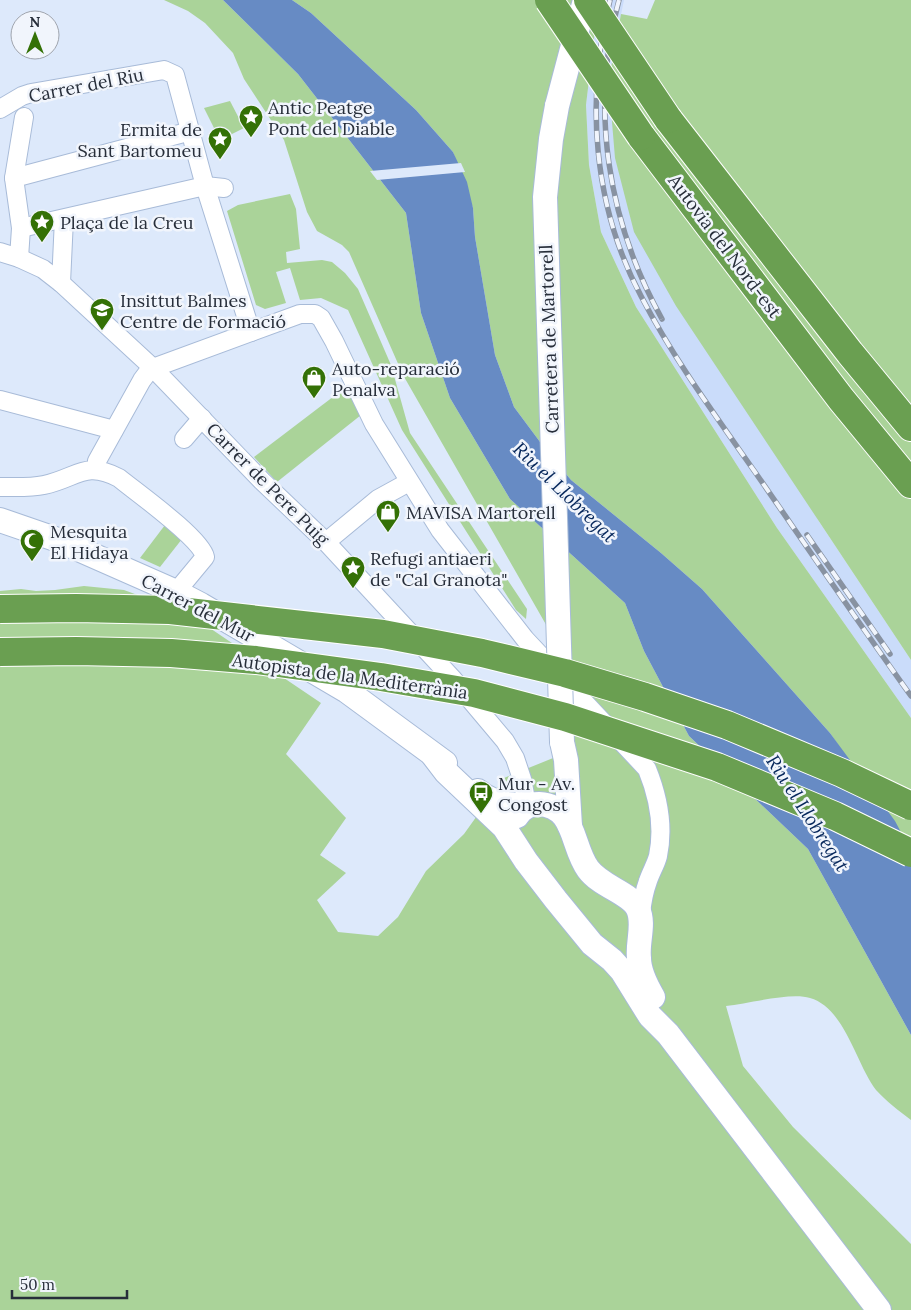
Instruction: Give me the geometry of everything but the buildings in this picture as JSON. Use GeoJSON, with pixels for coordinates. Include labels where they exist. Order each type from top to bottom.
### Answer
{"type":"FeatureCollection","features":[{"type":"Feature","properties":{"kind":"highway","name":"Autovia del Nord-est"},"geometry":{"type":"LineString","coordinates":[[549,0],[641,136],[841,399],[911,484]]}},
{"type":"Feature","properties":{"kind":"highway","name":"Autovia del Nord-est"},"geometry":{"type":"LineString","coordinates":[[587,0],[668,119],[850,353],[911,427]]}},
{"type":"Feature","properties":{"kind":"highway"},"geometry":{"type":"LineString","coordinates":[[0,609],[170,610],[383,634],[482,653],[565,673],[645,697],[727,725],[842,773],[911,806]]}},
{"type":"Feature","properties":{"kind":"highway","name":"Autopista de la Mediterrània"},"geometry":{"type":"LineString","coordinates":[[0,652],[171,653],[256,660],[381,676],[474,693],[565,717],[716,767],[835,816],[911,853]]}},
{"type":"Feature","properties":{"kind":"main road","name":"Carretera de Martorell"},"geometry":{"type":"LineString","coordinates":[[562,742],[546,197],[551,139],[557,106],[587,0]]}},
{"type":"Feature","properties":{"kind":"main road","name":"Carrer del Mur"},"geometry":{"type":"LineString","coordinates":[[0,520],[58,540],[202,605],[347,691],[432,755],[454,768],[481,793],[492,800],[504,805],[547,805],[563,815],[570,826]]}},
{"type":"Feature","properties":{"kind":"main road"},"geometry":{"type":"LineString","coordinates":[[514,842],[513,830],[515,819],[520,812],[532,805],[548,790],[553,781],[562,742]]}},
{"type":"Feature","properties":{"kind":"main road"},"geometry":{"type":"LineString","coordinates":[[562,742],[566,760],[570,826],[588,869],[599,880],[632,900],[637,906],[640,925],[638,950],[640,968],[645,982],[660,1010],[668,1034],[879,1310]]}},
{"type":"Feature","properties":{"kind":"main road","name":"Carrer del Mur"},"geometry":{"type":"LineString","coordinates":[[432,755],[446,772],[504,827],[526,861],[556,900],[598,950],[612,960],[622,971],[650,1016],[668,1034]]}},
{"type":"Feature","properties":{"kind":"main road"},"geometry":{"type":"LineString","coordinates":[[598,950],[612,952],[622,950],[633,943],[640,925]]}},
{"type":"Feature","properties":{"kind":"street","name":"Carrer del Riu"},"geometry":{"type":"LineString","coordinates":[[0,109],[23,108],[164,70],[172,72],[174,75],[191,132]]}},
{"type":"Feature","properties":{"kind":"street"},"geometry":{"type":"LineString","coordinates":[[19,258],[21,228],[14,178],[23,108]]}},
{"type":"Feature","properties":{"kind":"street"},"geometry":{"type":"LineString","coordinates":[[14,178],[191,132],[205,186],[251,332]]}},
{"type":"Feature","properties":{"kind":"street"},"geometry":{"type":"LineString","coordinates":[[21,228],[205,186],[224,188]]}},
{"type":"Feature","properties":{"kind":"street"},"geometry":{"type":"LineString","coordinates":[[61,283],[64,219]]}},
{"type":"Feature","properties":{"kind":"street","name":"Carrer de Pere Puig"},"geometry":{"type":"LineString","coordinates":[[0,252],[43,269],[61,283],[154,368],[262,481],[326,542],[452,678],[505,741],[515,758],[532,805]]}},
{"type":"Feature","properties":{"kind":"street"},"geometry":{"type":"LineString","coordinates":[[97,461],[142,380],[154,368],[300,314],[315,314],[321,318],[374,424],[440,530],[525,639],[647,769],[655,787],[660,841],[658,856],[642,901],[640,925]]}},
{"type":"Feature","properties":{"kind":"street"},"geometry":{"type":"LineString","coordinates":[[0,400],[114,430]]}},
{"type":"Feature","properties":{"kind":"street"},"geometry":{"type":"LineString","coordinates":[[184,439],[202,418]]}},
{"type":"Feature","properties":{"kind":"street"},"geometry":{"type":"LineString","coordinates":[[0,487],[41,486],[91,469],[106,472],[119,478],[184,532],[204,552],[205,557],[176,592]]}},
{"type":"Feature","properties":{"kind":"street"},"geometry":{"type":"LineString","coordinates":[[326,542],[378,499],[409,482]]}},
{"type":"Feature","properties":{"kind":"shaded area"},"geometry":{"type":"Polygon","coordinates":[[[606,0],[624,0],[616,39],[818,520],[911,660],[911,718],[777,528],[636,307],[601,232],[589,165],[586,105],[594,38],[606,0]]]}},
{"type":"Feature","properties":{"kind":"green space"},"geometry":{"type":"Polygon","coordinates":[[[164,0],[223,0],[298,74],[406,213],[421,313],[450,398],[510,499],[625,603],[644,651],[689,736],[808,849],[911,1035],[911,1120],[876,1090],[841,1025],[822,1004],[810,998],[792,996],[726,1006],[743,1066],[793,1127],[911,1244],[911,1310],[0,1310],[0,591],[21,589],[36,591],[55,590],[84,586],[124,590],[189,614],[321,703],[286,754],[346,818],[320,855],[346,873],[317,900],[338,932],[378,936],[398,917],[426,871],[464,834],[504,778],[558,756],[571,710],[584,691],[403,375],[349,252],[342,245],[317,231],[307,212],[284,140],[244,79],[233,53],[205,23],[188,11],[164,0]]]}},
{"type":"Feature","properties":{"kind":"green space"},"geometry":{"type":"Polygon","coordinates":[[[292,0],[589,0],[601,14],[594,38],[586,105],[589,165],[601,232],[636,307],[777,528],[911,718],[911,851],[830,733],[702,589],[571,480],[514,407],[495,355],[475,237],[473,208],[453,152],[416,110],[311,13],[292,0]]]}},
{"type":"Feature","properties":{"kind":"green space"},"geometry":{"type":"Polygon","coordinates":[[[655,0],[911,0],[911,660],[676,306],[634,232],[615,158],[610,73],[621,14],[647,19],[655,0]]]}},
{"type":"Feature","properties":{"kind":"green space"},"geometry":{"type":"Polygon","coordinates":[[[230,101],[244,128],[220,140],[204,108],[230,101]]]}},
{"type":"Feature","properties":{"kind":"green space"},"geometry":{"type":"Polygon","coordinates":[[[290,194],[296,209],[300,249],[286,252],[287,263],[322,260],[332,262],[345,273],[358,289],[391,365],[410,433],[527,609],[526,619],[516,610],[402,430],[348,310],[321,298],[300,300],[290,268],[276,272],[286,303],[265,309],[256,305],[227,211],[238,205],[290,194]]]}},
{"type":"Feature","properties":{"kind":"green space"},"geometry":{"type":"Polygon","coordinates":[[[346,387],[361,415],[277,482],[254,457],[346,387]]]}},
{"type":"Feature","properties":{"kind":"green space"},"geometry":{"type":"Polygon","coordinates":[[[165,525],[182,539],[160,567],[140,558],[165,525]]]}},
{"type":"Feature","properties":{"kind":"water","name":"Riu el Llobregat"},"geometry":{"type":"Polygon","coordinates":[[[223,0],[292,0],[311,13],[416,110],[453,152],[467,182],[473,208],[475,237],[495,355],[514,407],[571,480],[702,589],[830,733],[895,821],[911,851],[911,1035],[808,849],[689,736],[644,651],[625,603],[510,499],[450,398],[421,313],[406,213],[298,74],[223,0]]]}},
{"type":"Feature","properties":{"kind":"pier"},"geometry":{"type":"Polygon","coordinates":[[[461,163],[465,172],[377,180],[370,171],[461,163]]]}},
{"type":"Feature","properties":{"kind":"railway"},"geometry":{"type":"LineString","coordinates":[[610,0],[602,37],[598,75],[596,113],[598,151],[612,226],[625,261],[653,319],[695,386],[911,696]]}},
{"type":"Feature","properties":{"kind":"railway"},"geometry":{"type":"LineString","coordinates":[[619,0],[610,41],[605,82],[605,123],[609,164],[617,204],[628,243],[643,282],[662,319]]}},
{"type":"Feature","properties":{"kind":"railway"},"geometry":{"type":"LineString","coordinates":[[807,535],[890,654]]}},
{"type":"Feature","properties":{"kind":"place","name":"Antic Peatge Pont del Diable"},"geometry":{"type":"Point","coordinates":[251,138]}},
{"type":"Feature","properties":{"kind":"place","name":"Ermita de Sant Bartomeu"},"geometry":{"type":"Point","coordinates":[220,160]}},
{"type":"Feature","properties":{"kind":"place","name":"Plaça de la Creu"},"geometry":{"type":"Point","coordinates":[42,243]}},
{"type":"Feature","properties":{"kind":"place","name":"Insittut Balmes Centre de Formació"},"geometry":{"type":"Point","coordinates":[102,331]}},
{"type":"Feature","properties":{"kind":"place","name":"Auto-reparació Penalva"},"geometry":{"type":"Point","coordinates":[314,399]}},
{"type":"Feature","properties":{"kind":"place","name":"MAVISA Martorell"},"geometry":{"type":"Point","coordinates":[388,533]}},
{"type":"Feature","properties":{"kind":"place","name":"Mesquita El Hidaya"},"geometry":{"type":"Point","coordinates":[32,562]}},
{"type":"Feature","properties":{"kind":"place","name":"Refugi antiaeri de \"Cal Granota\""},"geometry":{"type":"Point","coordinates":[353,589]}},
{"type":"Feature","properties":{"kind":"place","name":"Mur - Av. Congost"},"geometry":{"type":"Point","coordinates":[481,814]}}]}
